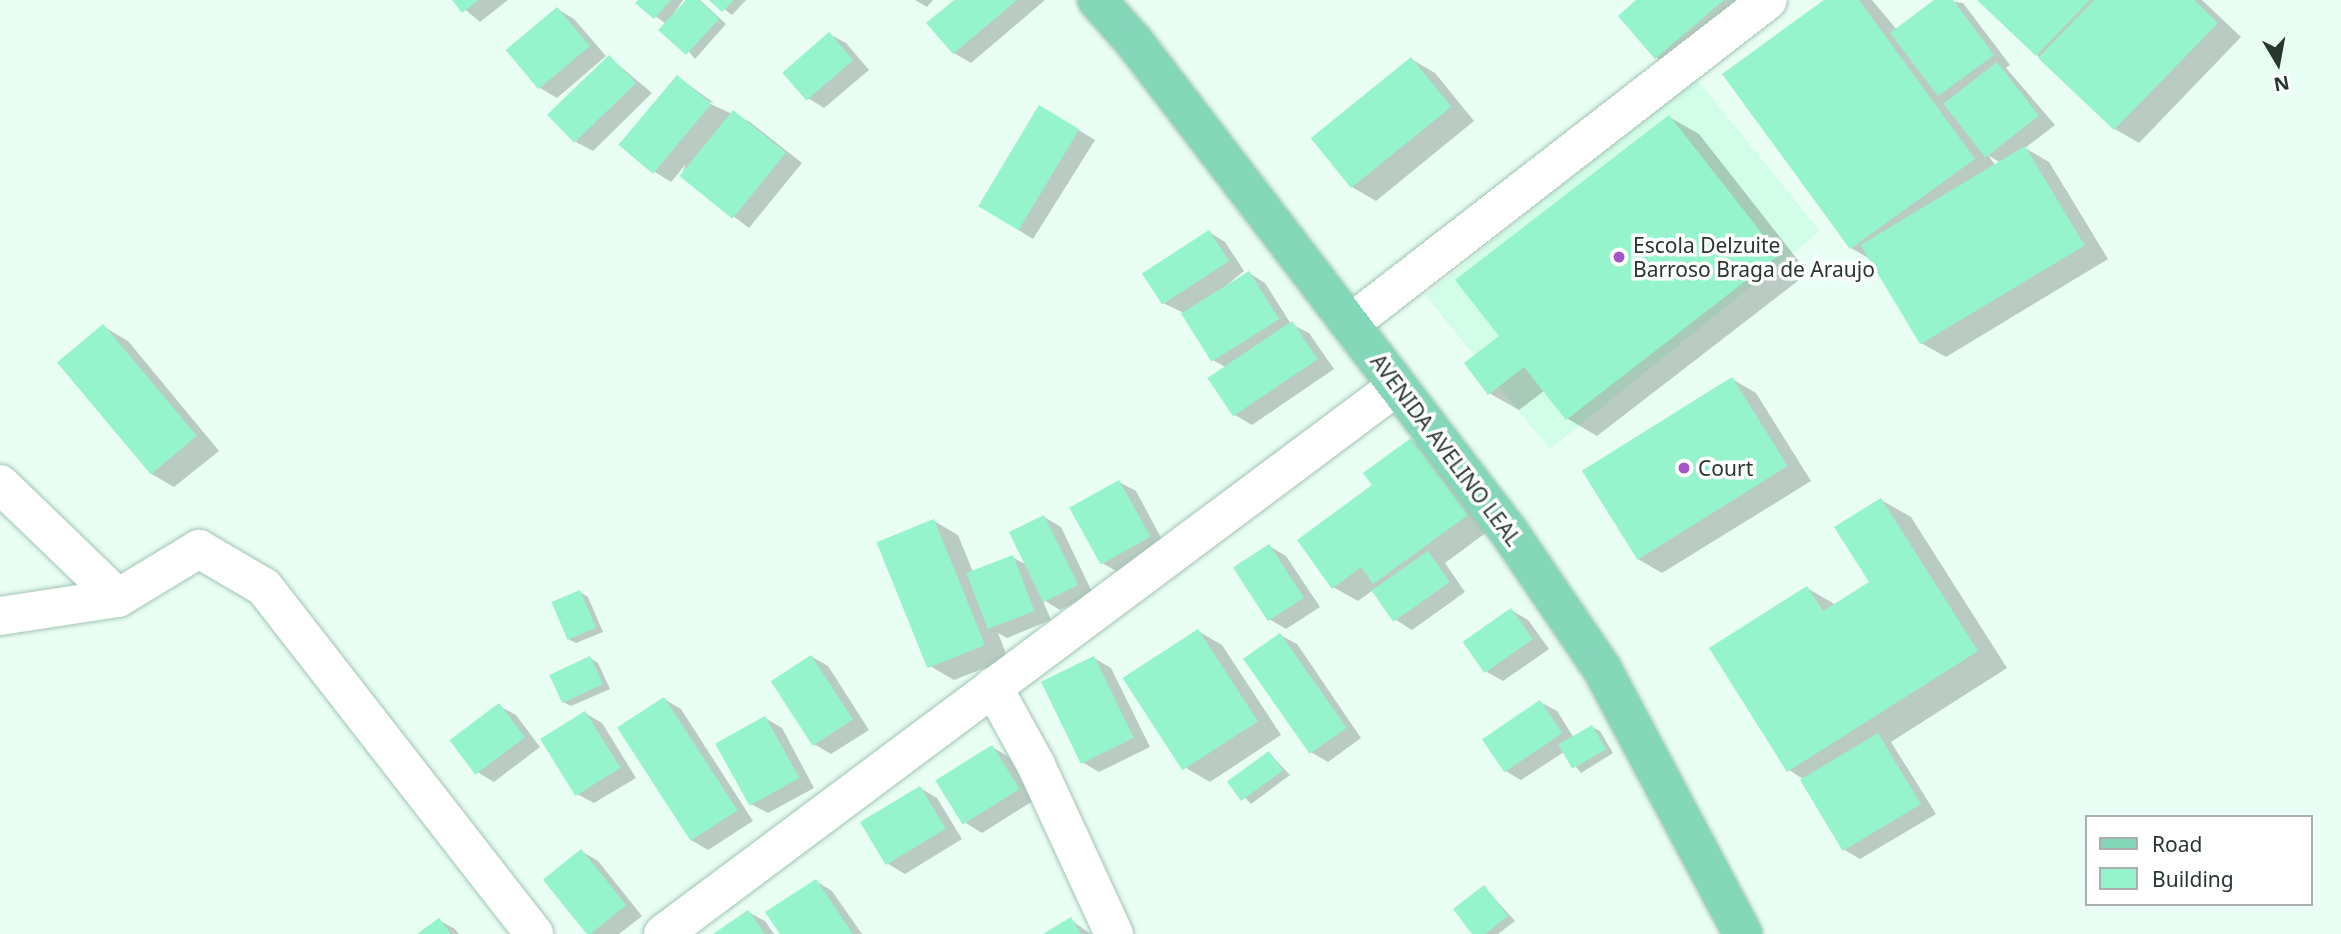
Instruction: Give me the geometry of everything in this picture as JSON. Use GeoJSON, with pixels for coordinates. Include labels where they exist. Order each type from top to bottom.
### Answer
{"type":"FeatureCollection","features":[{"type":"Feature","properties":{"kind":"main road","name":"AVENIDA AVELINO LEAL"},"geometry":{"type":"LineString","coordinates":[[1097,0],[1351,323],[1509,532],[1602,668],[1744,934]]}},
{"type":"Feature","properties":{"kind":"street"},"geometry":{"type":"LineString","coordinates":[[1351,323],[1768,0]]}},
{"type":"Feature","properties":{"kind":"street"},"geometry":{"type":"LineString","coordinates":[[663,934],[1397,386]]}},
{"type":"Feature","properties":{"kind":"street"},"geometry":{"type":"LineString","coordinates":[[0,485],[118,598]]}},
{"type":"Feature","properties":{"kind":"street"},"geometry":{"type":"LineString","coordinates":[[0,615],[118,598],[199,549],[264,587],[534,934]]}},
{"type":"Feature","properties":{"kind":"street"},"geometry":{"type":"LineString","coordinates":[[993,687],[1036,765],[1114,934]]}},
{"type":"Feature","properties":{"kind":"shaded area","name":"Escola Delzuite Barroso Braga de Araujo"},"geometry":{"type":"Polygon","coordinates":[[[1695,77],[1820,231],[1550,449],[1425,295],[1695,77]]]}},
{"type":"Feature","properties":{"kind":"building"},"geometry":{"type":"Polygon","coordinates":[[[452,0],[479,0],[462,13],[452,0]]]}},
{"type":"Feature","properties":{"kind":"building"},"geometry":{"type":"Polygon","coordinates":[[[638,0],[671,0],[654,19],[635,3],[638,0]]]}},
{"type":"Feature","properties":{"kind":"building"},"geometry":{"type":"Polygon","coordinates":[[[686,0],[699,0],[719,19],[686,55],[658,30],[686,0]]]}},
{"type":"Feature","properties":{"kind":"building"},"geometry":{"type":"Polygon","coordinates":[[[709,0],[734,0],[722,12],[709,0]]]}},
{"type":"Feature","properties":{"kind":"building"},"geometry":{"type":"Polygon","coordinates":[[[954,0],[1017,0],[953,54],[926,23],[954,0]]]}},
{"type":"Feature","properties":{"kind":"building"},"geometry":{"type":"Polygon","coordinates":[[[1636,0],[1724,0],[1655,59],[1618,16],[1636,0]]]}},
{"type":"Feature","properties":{"kind":"building"},"geometry":{"type":"Polygon","coordinates":[[[1824,0],[1859,0],[1975,159],[1850,249],[1722,74],[1824,0]]]}},
{"type":"Feature","properties":{"kind":"building"},"geometry":{"type":"Polygon","coordinates":[[[1934,0],[1953,0],[1994,55],[1938,96],[1890,33],[1934,0]]]}},
{"type":"Feature","properties":{"kind":"building"},"geometry":{"type":"Polygon","coordinates":[[[1977,0],[2090,0],[2036,56],[1977,0]]]}},
{"type":"Feature","properties":{"kind":"building"},"geometry":{"type":"Polygon","coordinates":[[[2094,0],[2194,0],[2218,23],[2114,130],[2038,58],[2094,0]]]}},
{"type":"Feature","properties":{"kind":"building"},"geometry":{"type":"Polygon","coordinates":[[[557,7],[590,46],[538,89],[506,50],[557,7]]]}},
{"type":"Feature","properties":{"kind":"building"},"geometry":{"type":"Polygon","coordinates":[[[829,32],[853,60],[806,101],[782,73],[829,32]]]}},
{"type":"Feature","properties":{"kind":"building"},"geometry":{"type":"Polygon","coordinates":[[[609,55],[636,83],[574,143],[547,115],[609,55]]]}},
{"type":"Feature","properties":{"kind":"building"},"geometry":{"type":"Polygon","coordinates":[[[1411,57],[1451,107],[1351,188],[1311,138],[1411,57]]]}},
{"type":"Feature","properties":{"kind":"building"},"geometry":{"type":"Polygon","coordinates":[[[1997,62],[2039,116],[1985,157],[1943,104],[1997,62]]]}},
{"type":"Feature","properties":{"kind":"building"},"geometry":{"type":"Polygon","coordinates":[[[677,75],[711,104],[653,174],[619,145],[677,75]]]}},
{"type":"Feature","properties":{"kind":"building"},"geometry":{"type":"Polygon","coordinates":[[[1039,105],[1079,129],[1019,230],[978,206],[1039,105]]]}},
{"type":"Feature","properties":{"kind":"building"},"geometry":{"type":"Polygon","coordinates":[[[733,110],[786,153],[732,219],[680,176],[733,110]]]}},
{"type":"Feature","properties":{"kind":"building","name":"Escola Delzuite Barroso Braga de Araujo"},"geometry":{"type":"Polygon","coordinates":[[[1669,115],[1779,255],[1566,420],[1524,367],[1488,395],[1464,363],[1499,336],[1455,280],[1669,115]]]}},
{"type":"Feature","properties":{"kind":"building"},"geometry":{"type":"Polygon","coordinates":[[[2025,146],[2085,245],[1920,344],[1860,245],[2025,146]]]}},
{"type":"Feature","properties":{"kind":"building"},"geometry":{"type":"Polygon","coordinates":[[[1209,230],[1229,261],[1162,305],[1142,274],[1209,230]]]}},
{"type":"Feature","properties":{"kind":"building"},"geometry":{"type":"Polygon","coordinates":[[[1249,271],[1279,319],[1211,362],[1181,313],[1249,271]]]}},
{"type":"Feature","properties":{"kind":"building"},"geometry":{"type":"Polygon","coordinates":[[[1292,321],[1318,359],[1233,416],[1207,378],[1292,321]]]}},
{"type":"Feature","properties":{"kind":"building"},"geometry":{"type":"Polygon","coordinates":[[[103,324],[197,436],[151,474],[57,363],[103,324]]]}},
{"type":"Feature","properties":{"kind":"building","name":"Court"},"geometry":{"type":"Polygon","coordinates":[[[1732,377],[1788,466],[1638,560],[1582,471],[1732,377]]]}},
{"type":"Feature","properties":{"kind":"building"},"geometry":{"type":"Polygon","coordinates":[[[1411,438],[1468,515],[1373,584],[1361,567],[1332,589],[1297,540],[1372,485],[1363,473],[1411,438]]]}},
{"type":"Feature","properties":{"kind":"building"},"geometry":{"type":"Polygon","coordinates":[[[1119,480],[1151,537],[1101,564],[1069,508],[1119,480]]]}},
{"type":"Feature","properties":{"kind":"building"},"geometry":{"type":"Polygon","coordinates":[[[1881,498],[1978,651],[1787,772],[1709,648],[1807,586],[1823,611],[1869,582],[1834,527],[1881,498]]]}},
{"type":"Feature","properties":{"kind":"building"},"geometry":{"type":"Polygon","coordinates":[[[1044,515],[1078,585],[1043,602],[1009,532],[1044,515]]]}},
{"type":"Feature","properties":{"kind":"building"},"geometry":{"type":"Polygon","coordinates":[[[934,519],[985,645],[927,668],[877,542],[934,519]]]}},
{"type":"Feature","properties":{"kind":"building"},"geometry":{"type":"Polygon","coordinates":[[[1269,544],[1304,598],[1268,621],[1233,567],[1269,544]]]}},
{"type":"Feature","properties":{"kind":"building"},"geometry":{"type":"Polygon","coordinates":[[[1428,551],[1450,582],[1393,622],[1371,591],[1428,551]]]}},
{"type":"Feature","properties":{"kind":"building"},"geometry":{"type":"Polygon","coordinates":[[[1013,555],[1035,611],[988,629],[966,573],[1013,555]]]}},
{"type":"Feature","properties":{"kind":"building"},"geometry":{"type":"Polygon","coordinates":[[[580,590],[596,628],[567,640],[551,602],[580,590]]]}},
{"type":"Feature","properties":{"kind":"building"},"geometry":{"type":"Polygon","coordinates":[[[1511,608],[1533,639],[1484,673],[1463,642],[1511,608]]]}},
{"type":"Feature","properties":{"kind":"building"},"geometry":{"type":"Polygon","coordinates":[[[1198,629],[1258,721],[1182,770],[1123,678],[1198,629]]]}},
{"type":"Feature","properties":{"kind":"building"},"geometry":{"type":"Polygon","coordinates":[[[1280,633],[1347,728],[1310,754],[1243,659],[1280,633]]]}},
{"type":"Feature","properties":{"kind":"building"},"geometry":{"type":"Polygon","coordinates":[[[811,655],[853,720],[813,746],[771,681],[811,655]]]}},
{"type":"Feature","properties":{"kind":"building"},"geometry":{"type":"Polygon","coordinates":[[[590,656],[603,684],[562,703],[549,675],[590,656]]]}},
{"type":"Feature","properties":{"kind":"building"},"geometry":{"type":"Polygon","coordinates":[[[1094,656],[1134,738],[1081,764],[1041,682],[1094,656]]]}},
{"type":"Feature","properties":{"kind":"building"},"geometry":{"type":"Polygon","coordinates":[[[664,697],[738,810],[691,841],[617,727],[664,697]]]}},
{"type":"Feature","properties":{"kind":"building"},"geometry":{"type":"Polygon","coordinates":[[[1540,700],[1562,733],[1504,772],[1482,739],[1540,700]]]}},
{"type":"Feature","properties":{"kind":"building"},"geometry":{"type":"Polygon","coordinates":[[[499,703],[525,737],[475,775],[449,740],[499,703]]]}},
{"type":"Feature","properties":{"kind":"building"},"geometry":{"type":"Polygon","coordinates":[[[585,711],[621,768],[576,796],[540,739],[585,711]]]}},
{"type":"Feature","properties":{"kind":"building"},"geometry":{"type":"Polygon","coordinates":[[[765,716],[799,778],[750,806],[715,744],[765,716]]]}},
{"type":"Feature","properties":{"kind":"building"},"geometry":{"type":"Polygon","coordinates":[[[1592,725],[1606,749],[1572,769],[1558,744],[1592,725]]]}},
{"type":"Feature","properties":{"kind":"building"},"geometry":{"type":"Polygon","coordinates":[[[1878,733],[1921,804],[1843,851],[1800,780],[1878,733]]]}},
{"type":"Feature","properties":{"kind":"building"},"geometry":{"type":"Polygon","coordinates":[[[992,745],[1020,789],[963,825],[935,781],[992,745]]]}},
{"type":"Feature","properties":{"kind":"building"},"geometry":{"type":"Polygon","coordinates":[[[1269,751],[1283,770],[1241,801],[1227,782],[1269,751]]]}},
{"type":"Feature","properties":{"kind":"building"},"geometry":{"type":"Polygon","coordinates":[[[920,786],[946,829],[886,865],[860,822],[920,786]]]}},
{"type":"Feature","properties":{"kind":"building"},"geometry":{"type":"Polygon","coordinates":[[[581,849],[626,905],[590,934],[587,934],[543,880],[581,849]]]}},
{"type":"Feature","properties":{"kind":"building"},"geometry":{"type":"Polygon","coordinates":[[[816,879],[853,934],[780,934],[765,912],[816,879]]]}},
{"type":"Feature","properties":{"kind":"building"},"geometry":{"type":"Polygon","coordinates":[[[1484,885],[1508,916],[1485,934],[1472,934],[1453,909],[1484,885]]]}},
{"type":"Feature","properties":{"kind":"building"},"geometry":{"type":"Polygon","coordinates":[[[748,910],[765,934],[713,934],[748,910]]]}},
{"type":"Feature","properties":{"kind":"building"},"geometry":{"type":"Polygon","coordinates":[[[1071,917],[1081,934],[1043,934],[1071,917]]]}},
{"type":"Feature","properties":{"kind":"building"},"geometry":{"type":"Polygon","coordinates":[[[439,918],[451,934],[417,934],[439,918]]]}},
{"type":"Feature","properties":{"kind":"place","name":"Escola Delzuite Barroso Braga de Araujo"},"geometry":{"type":"Point","coordinates":[1619,257]}},
{"type":"Feature","properties":{"kind":"place","name":"Court"},"geometry":{"type":"Point","coordinates":[1684,468]}}]}
